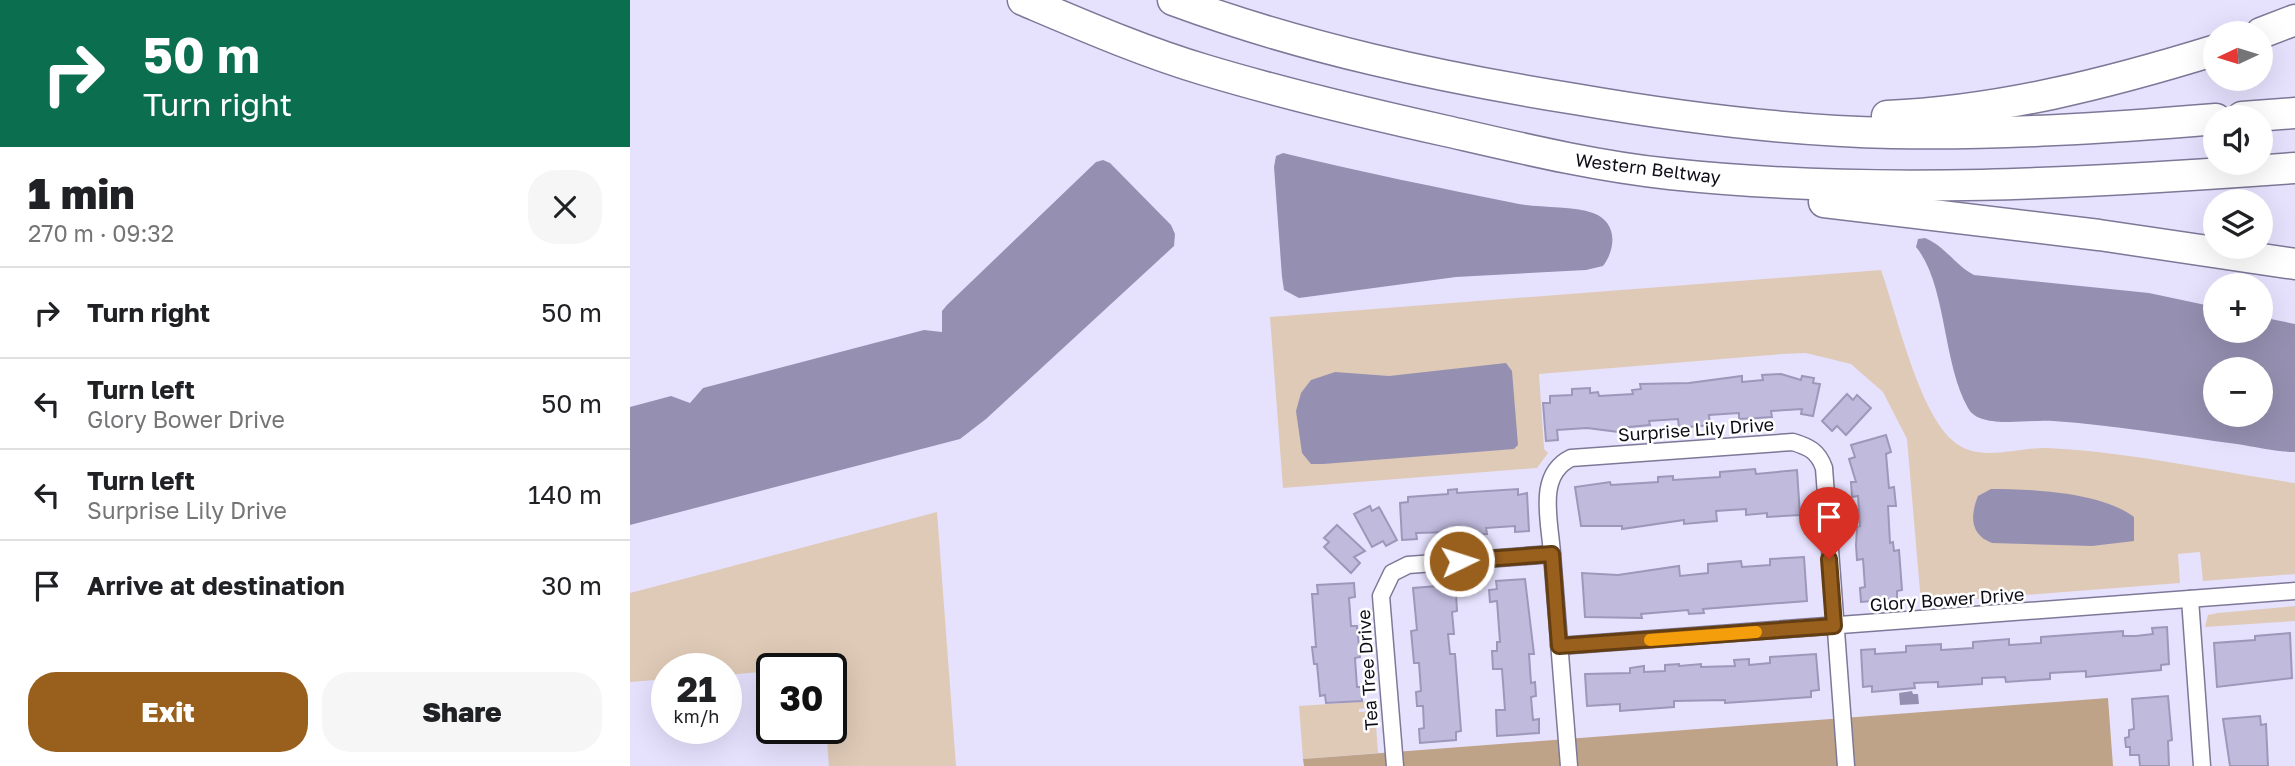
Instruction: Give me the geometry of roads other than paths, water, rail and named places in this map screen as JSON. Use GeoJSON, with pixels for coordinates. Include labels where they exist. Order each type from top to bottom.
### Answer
{"type":"FeatureCollection","features":[{"type":"Feature","properties":{"kind":"highway"},"geometry":{"type":"LineString","coordinates":[[1173,0],[1334,51],[1480,84],[1741,123],[1868,132],[1977,133],[2034,132],[2203,120]]}},
{"type":"Feature","properties":{"kind":"highway","name":"Western Beltway"},"geometry":{"type":"LineString","coordinates":[[1029,3],[1202,69],[1339,107],[1555,156],[1669,174],[1831,185],[1943,187],[2134,180],[2295,168]]}},
{"type":"Feature","properties":{"kind":"highway"},"geometry":{"type":"LineString","coordinates":[[2273,28],[2295,20]]}},
{"type":"Feature","properties":{"kind":"highway"},"geometry":{"type":"LineString","coordinates":[[1741,123],[1903,115],[2028,99],[2138,74],[2203,54]]}},
{"type":"Feature","properties":{"kind":"highway"},"geometry":{"type":"LineString","coordinates":[[2273,115],[2295,113]]}},
{"type":"Feature","properties":{"kind":"highway"},"geometry":{"type":"LineString","coordinates":[[1669,174],[1756,193],[2099,235],[2295,264]]}},
{"type":"Feature","properties":{"kind":"street","name":"Surprise Lily Drive"},"geometry":{"type":"LineString","coordinates":[[1552,554],[1547,490],[1553,472],[1560,463],[1571,458],[1793,442],[1809,447],[1819,456],[1824,468],[1846,766]]}},
{"type":"Feature","properties":{"kind":"street","name":"Tea Tree Drive"},"geometry":{"type":"LineString","coordinates":[[1395,766],[1381,596],[1392,573],[1408,565],[1552,554]]}},
{"type":"Feature","properties":{"kind":"street"},"geometry":{"type":"LineString","coordinates":[[1552,554],[1569,766]]}},
{"type":"Feature","properties":{"kind":"street","name":"Glory Bower Drive"},"geometry":{"type":"LineString","coordinates":[[1559,646],[2295,591]]}},
{"type":"Feature","properties":{"kind":"street"},"geometry":{"type":"LineString","coordinates":[[2190,599],[2202,766]]}}]}
